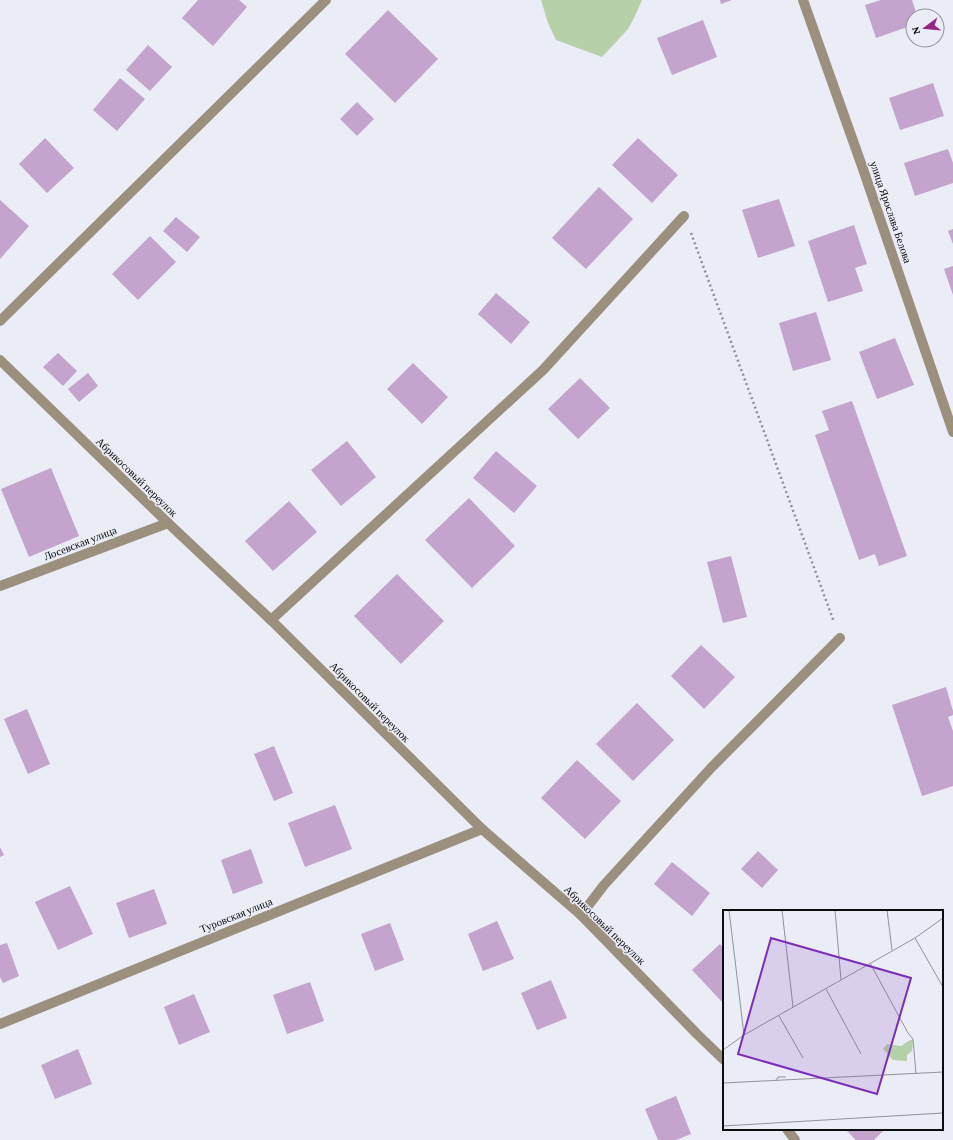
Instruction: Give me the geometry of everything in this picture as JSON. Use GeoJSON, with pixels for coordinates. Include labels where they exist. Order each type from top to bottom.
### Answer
{"type":"FeatureCollection","features":[{"type":"Feature","properties":{"kind":"street"},"geometry":{"type":"LineString","coordinates":[[0,321],[326,0]]}},
{"type":"Feature","properties":{"kind":"street","name":"улица Ярослава Белова"},"geometry":{"type":"LineString","coordinates":[[803,0],[863,169],[953,432]]}},
{"type":"Feature","properties":{"kind":"street"},"geometry":{"type":"LineString","coordinates":[[271,620],[543,370],[684,216]]}},
{"type":"Feature","properties":{"kind":"street","name":"Абрикосовый переулок"},"geometry":{"type":"LineString","coordinates":[[0,360],[168,523],[271,620],[482,829],[581,915],[723,1059]]}},
{"type":"Feature","properties":{"kind":"street","name":"Лосевская улица"},"geometry":{"type":"LineString","coordinates":[[0,586],[168,523]]}},
{"type":"Feature","properties":{"kind":"street"},"geometry":{"type":"LineString","coordinates":[[581,915],[604,886],[711,768],[840,638]]}},
{"type":"Feature","properties":{"kind":"street","name":"Туровская улица"},"geometry":{"type":"LineString","coordinates":[[0,1024],[482,829]]}},
{"type":"Feature","properties":{"kind":"street"},"geometry":{"type":"LineString","coordinates":[[787,1130],[793,1140]]}},
{"type":"Feature","properties":{"kind":"path"},"geometry":{"type":"LineString","coordinates":[[684,216],[840,638]]}},
{"type":"Feature","properties":{"kind":"green space"},"geometry":{"type":"Polygon","coordinates":[[[541,0],[642,0],[628,29],[602,57],[556,40],[548,23],[541,0]]]}},
{"type":"Feature","properties":{"kind":"building"},"geometry":{"type":"Polygon","coordinates":[[[198,0],[239,0],[247,7],[213,46],[182,18],[198,0]]]}},
{"type":"Feature","properties":{"kind":"building"},"geometry":{"type":"Polygon","coordinates":[[[720,0],[732,0],[721,4],[720,0]]]}},
{"type":"Feature","properties":{"kind":"building"},"geometry":{"type":"Polygon","coordinates":[[[881,0],[912,0],[914,8],[905,8],[905,28],[876,38],[865,5],[881,0]]]}},
{"type":"Feature","properties":{"kind":"building"},"geometry":{"type":"Polygon","coordinates":[[[388,10],[438,59],[395,103],[345,54],[388,10]]]}},
{"type":"Feature","properties":{"kind":"building"},"geometry":{"type":"Polygon","coordinates":[[[703,20],[717,57],[672,75],[657,38],[703,20]]]}},
{"type":"Feature","properties":{"kind":"building"},"geometry":{"type":"Polygon","coordinates":[[[148,45],[172,67],[150,91],[126,70],[148,45]]]}},
{"type":"Feature","properties":{"kind":"building"},"geometry":{"type":"Polygon","coordinates":[[[120,78],[145,99],[117,131],[93,110],[120,78]]]}},
{"type":"Feature","properties":{"kind":"building"},"geometry":{"type":"Polygon","coordinates":[[[933,83],[944,116],[900,130],[889,98],[933,83]]]}},
{"type":"Feature","properties":{"kind":"building"},"geometry":{"type":"Polygon","coordinates":[[[357,102],[374,119],[357,136],[340,119],[357,102]]]}},
{"type":"Feature","properties":{"kind":"building"},"geometry":{"type":"Polygon","coordinates":[[[45,138],[74,168],[47,193],[19,164],[45,138]]]}},
{"type":"Feature","properties":{"kind":"building"},"geometry":{"type":"Polygon","coordinates":[[[638,138],[678,175],[652,203],[612,165],[638,138]]]}},
{"type":"Feature","properties":{"kind":"building"},"geometry":{"type":"Polygon","coordinates":[[[948,149],[953,163],[953,183],[915,196],[904,163],[948,149]]]}},
{"type":"Feature","properties":{"kind":"building"},"geometry":{"type":"Polygon","coordinates":[[[599,187],[633,219],[586,269],[552,238],[599,187]]]}},
{"type":"Feature","properties":{"kind":"building"},"geometry":{"type":"Polygon","coordinates":[[[779,199],[795,246],[758,258],[742,210],[779,199]]]}},
{"type":"Feature","properties":{"kind":"building"},"geometry":{"type":"Polygon","coordinates":[[[0,200],[29,226],[0,259],[0,200]]]}},
{"type":"Feature","properties":{"kind":"building"},"geometry":{"type":"Polygon","coordinates":[[[176,217],[200,237],[187,252],[163,231],[176,217]]]}},
{"type":"Feature","properties":{"kind":"building"},"geometry":{"type":"Polygon","coordinates":[[[854,225],[867,264],[855,268],[863,291],[828,302],[808,241],[854,225]]]}},
{"type":"Feature","properties":{"kind":"building"},"geometry":{"type":"Polygon","coordinates":[[[953,229],[953,244],[948,231],[953,229]]]}},
{"type":"Feature","properties":{"kind":"building"},"geometry":{"type":"Polygon","coordinates":[[[150,236],[176,262],[138,300],[112,274],[150,236]]]}},
{"type":"Feature","properties":{"kind":"building"},"geometry":{"type":"Polygon","coordinates":[[[953,266],[953,295],[944,269],[953,266]]]}},
{"type":"Feature","properties":{"kind":"building"},"geometry":{"type":"Polygon","coordinates":[[[496,293],[530,322],[511,344],[478,314],[496,293]]]}},
{"type":"Feature","properties":{"kind":"building"},"geometry":{"type":"Polygon","coordinates":[[[816,312],[831,360],[793,371],[779,323],[816,312]]]}},
{"type":"Feature","properties":{"kind":"building"},"geometry":{"type":"Polygon","coordinates":[[[895,338],[914,385],[877,399],[859,352],[895,338]]]}},
{"type":"Feature","properties":{"kind":"building"},"geometry":{"type":"Polygon","coordinates":[[[58,353],[77,371],[63,386],[43,367],[58,353]]]}},
{"type":"Feature","properties":{"kind":"building"},"geometry":{"type":"Polygon","coordinates":[[[413,363],[448,397],[422,424],[387,389],[413,363]]]}},
{"type":"Feature","properties":{"kind":"building"},"geometry":{"type":"Polygon","coordinates":[[[88,373],[98,386],[79,402],[68,389],[88,373]]]}},
{"type":"Feature","properties":{"kind":"building"},"geometry":{"type":"Polygon","coordinates":[[[580,378],[610,408],[578,439],[548,409],[580,378]]]}},
{"type":"Feature","properties":{"kind":"building"},"geometry":{"type":"Polygon","coordinates":[[[852,401],[907,556],[879,566],[875,554],[859,560],[815,435],[829,430],[822,411],[852,401]]]}},
{"type":"Feature","properties":{"kind":"building"},"geometry":{"type":"Polygon","coordinates":[[[347,441],[376,477],[341,506],[311,470],[347,441]]]}},
{"type":"Feature","properties":{"kind":"building"},"geometry":{"type":"Polygon","coordinates":[[[496,451],[537,486],[514,513],[473,478],[496,451]]]}},
{"type":"Feature","properties":{"kind":"building"},"geometry":{"type":"Polygon","coordinates":[[[51,468],[79,536],[29,557],[1,489],[51,468]]]}},
{"type":"Feature","properties":{"kind":"building"},"geometry":{"type":"Polygon","coordinates":[[[469,498],[515,546],[472,588],[425,540],[469,498]]]}},
{"type":"Feature","properties":{"kind":"building"},"geometry":{"type":"Polygon","coordinates":[[[289,501],[317,532],[273,571],[245,541],[289,501]]]}},
{"type":"Feature","properties":{"kind":"building"},"geometry":{"type":"Polygon","coordinates":[[[731,556],[747,617],[723,623],[707,562],[731,556]]]}},
{"type":"Feature","properties":{"kind":"building"},"geometry":{"type":"Polygon","coordinates":[[[397,574],[444,621],[401,664],[354,616],[397,574]]]}},
{"type":"Feature","properties":{"kind":"building"},"geometry":{"type":"Polygon","coordinates":[[[701,645],[735,677],[704,709],[671,676],[701,645]]]}},
{"type":"Feature","properties":{"kind":"building"},"geometry":{"type":"Polygon","coordinates":[[[946,687],[953,711],[953,715],[948,717],[953,731],[953,786],[922,796],[892,705],[946,687]]]}},
{"type":"Feature","properties":{"kind":"building"},"geometry":{"type":"Polygon","coordinates":[[[637,703],[674,740],[633,781],[596,744],[637,703]]]}},
{"type":"Feature","properties":{"kind":"building"},"geometry":{"type":"Polygon","coordinates":[[[27,709],[50,764],[28,774],[4,719],[27,709]]]}},
{"type":"Feature","properties":{"kind":"building"},"geometry":{"type":"Polygon","coordinates":[[[274,746],[293,793],[274,801],[254,754],[274,746]]]}},
{"type":"Feature","properties":{"kind":"building"},"geometry":{"type":"Polygon","coordinates":[[[577,760],[621,801],[585,839],[541,798],[577,760]]]}},
{"type":"Feature","properties":{"kind":"building"},"geometry":{"type":"Polygon","coordinates":[[[335,805],[352,849],[305,867],[288,823],[335,805]]]}},
{"type":"Feature","properties":{"kind":"building"},"geometry":{"type":"Polygon","coordinates":[[[0,847],[4,855],[0,857],[0,847]]]}},
{"type":"Feature","properties":{"kind":"building"},"geometry":{"type":"Polygon","coordinates":[[[251,849],[263,883],[233,894],[221,860],[251,849]]]}},
{"type":"Feature","properties":{"kind":"building"},"geometry":{"type":"Polygon","coordinates":[[[758,851],[778,870],[762,888],[741,869],[758,851]]]}},
{"type":"Feature","properties":{"kind":"building"},"geometry":{"type":"Polygon","coordinates":[[[672,862],[710,893],[692,916],[654,884],[672,862]]]}},
{"type":"Feature","properties":{"kind":"building"},"geometry":{"type":"Polygon","coordinates":[[[70,886],[93,934],[58,950],[35,902],[70,886]]]}},
{"type":"Feature","properties":{"kind":"building"},"geometry":{"type":"Polygon","coordinates":[[[154,889],[167,924],[129,938],[116,903],[154,889]]]}},
{"type":"Feature","properties":{"kind":"building"},"geometry":{"type":"Polygon","coordinates":[[[497,921],[514,959],[483,971],[468,934],[497,921]]]}},
{"type":"Feature","properties":{"kind":"building"},"geometry":{"type":"Polygon","coordinates":[[[390,923],[404,960],[375,971],[361,934],[390,923]]]}},
{"type":"Feature","properties":{"kind":"building"},"geometry":{"type":"Polygon","coordinates":[[[7,943],[19,976],[3,983],[0,977],[0,945],[7,943]]]}},
{"type":"Feature","properties":{"kind":"building"},"geometry":{"type":"Polygon","coordinates":[[[720,944],[723,948],[723,1003],[692,970],[720,944]]]}},
{"type":"Feature","properties":{"kind":"building"},"geometry":{"type":"Polygon","coordinates":[[[551,980],[567,1018],[537,1030],[521,993],[551,980]]]}},
{"type":"Feature","properties":{"kind":"building"},"geometry":{"type":"Polygon","coordinates":[[[310,982],[324,1021],[287,1034],[273,995],[310,982]]]}},
{"type":"Feature","properties":{"kind":"building"},"geometry":{"type":"Polygon","coordinates":[[[194,994],[210,1032],[179,1045],[164,1007],[194,994]]]}},
{"type":"Feature","properties":{"kind":"building"},"geometry":{"type":"Polygon","coordinates":[[[78,1049],[92,1084],[55,1099],[41,1065],[78,1049]]]}},
{"type":"Feature","properties":{"kind":"building"},"geometry":{"type":"Polygon","coordinates":[[[676,1096],[691,1134],[676,1140],[658,1140],[645,1109],[676,1096]]]}},
{"type":"Feature","properties":{"kind":"building"},"geometry":{"type":"Polygon","coordinates":[[[846,1130],[884,1130],[874,1140],[856,1140],[846,1130]]]}}]}
